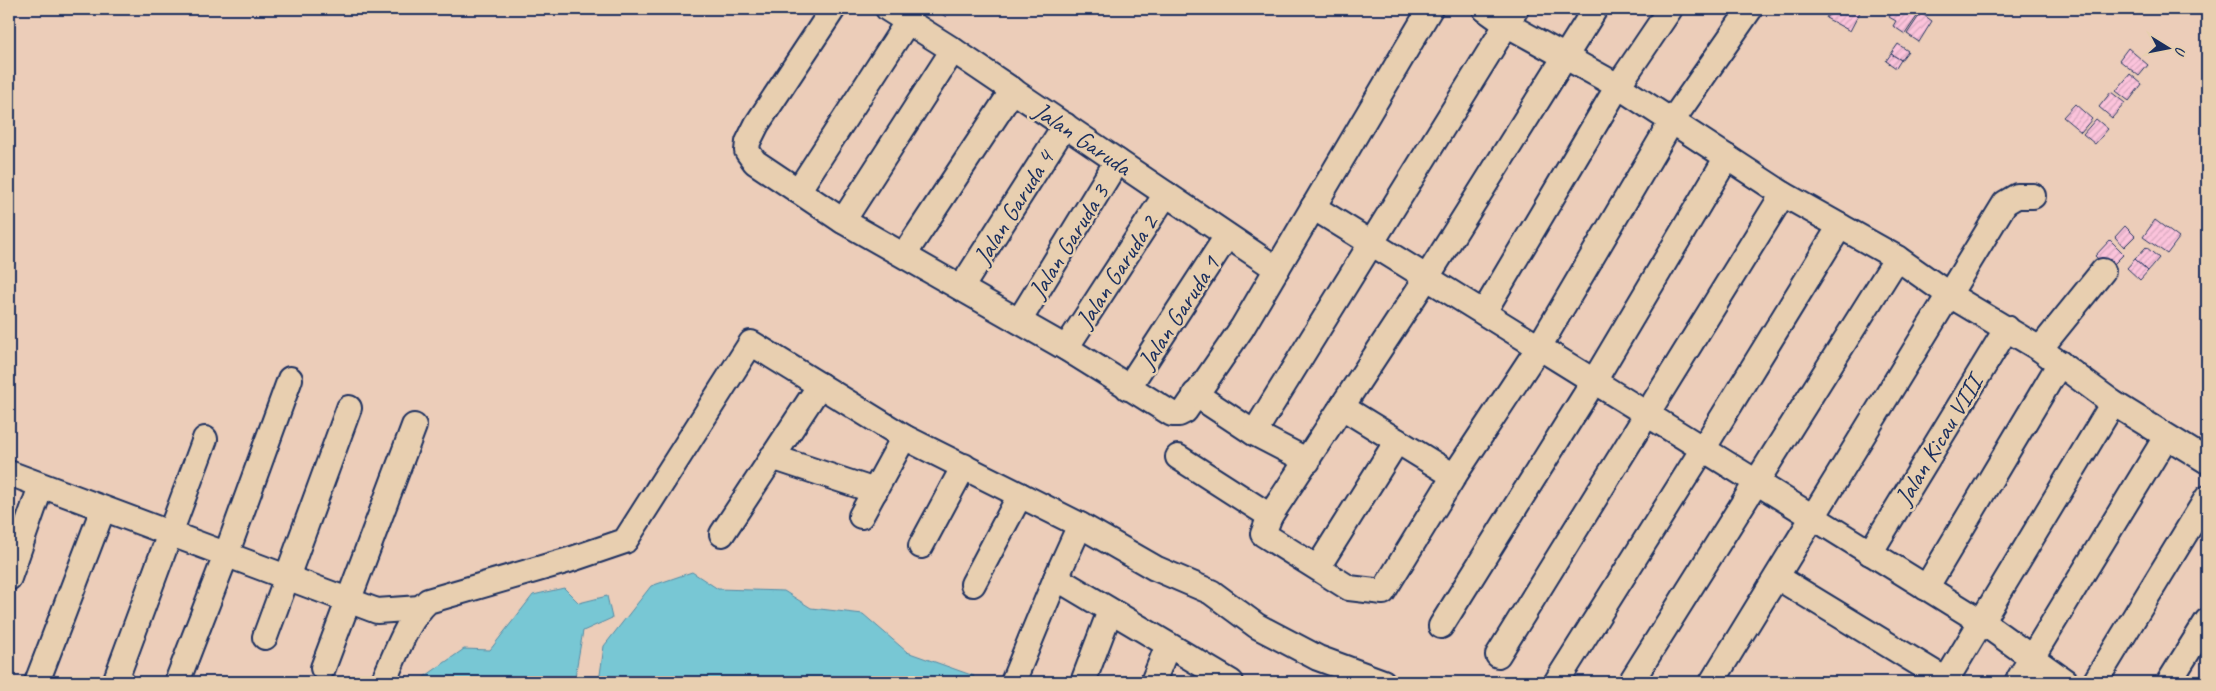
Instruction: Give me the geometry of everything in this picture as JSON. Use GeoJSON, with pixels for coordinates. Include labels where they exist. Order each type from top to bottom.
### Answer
{"type":"FeatureCollection","features":[{"type":"Feature","properties":{"kind":"street"},"geometry":{"type":"LineString","coordinates":[[832,9],[757,124],[748,142],[747,151],[755,162],[843,221],[1066,348],[1172,414],[1179,414],[1185,411],[1242,328],[1430,9]]}},
{"type":"Feature","properties":{"kind":"street","name":"Jalan Garuda"},"geometry":{"type":"LineString","coordinates":[[888,9],[1013,90],[1277,269]]}},
{"type":"Feature","properties":{"kind":"street"},"geometry":{"type":"LineString","coordinates":[[1485,9],[1511,16],[1564,55],[1618,86],[1783,194],[1897,258],[1948,294],[2040,349],[2113,403],[2207,461]]}},
{"type":"Feature","properties":{"kind":"street"},"geometry":{"type":"LineString","coordinates":[[1595,9],[1564,55],[1427,277],[1308,461],[1270,516],[1263,534],[1349,588],[1383,592],[1454,476],[1539,347],[1672,121],[1750,9]]}},
{"type":"Feature","properties":{"kind":"street"},"geometry":{"type":"LineString","coordinates":[[1484,312],[1618,86],[1670,9]]}},
{"type":"Feature","properties":{"kind":"street"},"geometry":{"type":"LineString","coordinates":[[1254,433],[1511,16]]}},
{"type":"Feature","properties":{"kind":"street"},"geometry":{"type":"LineString","coordinates":[[798,191],[908,21]]}},
{"type":"Feature","properties":{"kind":"street"},"geometry":{"type":"LineString","coordinates":[[843,221],[953,50]]}},
{"type":"Feature","properties":{"kind":"street"},"geometry":{"type":"LineString","coordinates":[[904,256],[1013,90]]}},
{"type":"Feature","properties":{"kind":"street","name":"Jalan Garuda 4"},"geometry":{"type":"LineString","coordinates":[[962,288],[1064,125]]}},
{"type":"Feature","properties":{"kind":"street"},"geometry":{"type":"LineString","coordinates":[[1441,626],[1594,381],[1727,157]]}},
{"type":"Feature","properties":{"kind":"street","name":"Jalan Garuda 3"},"geometry":{"type":"LineString","coordinates":[[1019,321],[1118,161]]}},
{"type":"Feature","properties":{"kind":"street","name":"Jalan Garuda 2"},"geometry":{"type":"LineString","coordinates":[[1066,348],[1166,194]]}},
{"type":"Feature","properties":{"kind":"street"},"geometry":{"type":"LineString","coordinates":[[1498,655],[1783,194]]}},
{"type":"Feature","properties":{"kind":"street"},"geometry":{"type":"LineString","coordinates":[[1712,682],[2005,203],[2017,196],[2033,196]]}},
{"type":"Feature","properties":{"kind":"street"},"geometry":{"type":"LineString","coordinates":[[1313,207],[1982,622],[2031,659],[2066,682]]}},
{"type":"Feature","properties":{"kind":"street"},"geometry":{"type":"LineString","coordinates":[[1557,680],[1703,449],[1840,226]]}},
{"type":"Feature","properties":{"kind":"street","name":"Jalan Garuda 1"},"geometry":{"type":"LineString","coordinates":[[1128,388],[1227,236]]}},
{"type":"Feature","properties":{"kind":"street"},"geometry":{"type":"LineString","coordinates":[[1631,682],[1758,483],[1897,258]]}},
{"type":"Feature","properties":{"kind":"street"},"geometry":{"type":"LineString","coordinates":[[2040,349],[2104,271]]}},
{"type":"Feature","properties":{"kind":"street","name":"Jalan Kicau VIII"},"geometry":{"type":"LineString","coordinates":[[1870,553],[2006,328]]}},
{"type":"Feature","properties":{"kind":"street"},"geometry":{"type":"LineString","coordinates":[[383,682],[416,615],[428,601],[570,560],[625,541],[750,343],[904,437],[1080,525],[1155,568],[1211,592],[1257,626],[1318,658],[1383,682]]}},
{"type":"Feature","properties":{"kind":"street"},"geometry":{"type":"LineString","coordinates":[[1926,588],[2060,363]]}},
{"type":"Feature","properties":{"kind":"street"},"geometry":{"type":"LineString","coordinates":[[177,682],[226,555],[290,379]]}},
{"type":"Feature","properties":{"kind":"street"},"geometry":{"type":"LineString","coordinates":[[722,534],[820,384]]}},
{"type":"Feature","properties":{"kind":"street"},"geometry":{"type":"LineString","coordinates":[[1195,394],[1254,433],[1308,461]]}},
{"type":"Feature","properties":{"kind":"street"},"geometry":{"type":"LineString","coordinates":[[1777,577],[1946,681],[2113,403]]}},
{"type":"Feature","properties":{"kind":"street"},"geometry":{"type":"LineString","coordinates":[[1342,407],[1454,476]]}},
{"type":"Feature","properties":{"kind":"street"},"geometry":{"type":"LineString","coordinates":[[265,637],[349,408]]}},
{"type":"Feature","properties":{"kind":"street"},"geometry":{"type":"LineString","coordinates":[[323,668],[414,426]]}},
{"type":"Feature","properties":{"kind":"street"},"geometry":{"type":"LineString","coordinates":[[861,516],[904,437]]}},
{"type":"Feature","properties":{"kind":"street"},"geometry":{"type":"LineString","coordinates":[[2017,682],[2166,437]]}},
{"type":"Feature","properties":{"kind":"street"},"geometry":{"type":"LineString","coordinates":[[115,682],[205,439]]}},
{"type":"Feature","properties":{"kind":"street"},"geometry":{"type":"LineString","coordinates":[[1318,567],[1397,441]]}},
{"type":"Feature","properties":{"kind":"street"},"geometry":{"type":"LineString","coordinates":[[772,457],[875,491]]}},
{"type":"Feature","properties":{"kind":"street"},"geometry":{"type":"LineString","coordinates":[[1178,457],[1270,516]]}},
{"type":"Feature","properties":{"kind":"street"},"geometry":{"type":"LineString","coordinates":[[921,546],[964,466]]}},
{"type":"Feature","properties":{"kind":"street"},"geometry":{"type":"LineString","coordinates":[[9,474],[377,611],[416,615]]}},
{"type":"Feature","properties":{"kind":"street"},"geometry":{"type":"LineString","coordinates":[[9,578],[41,486]]}},
{"type":"Feature","properties":{"kind":"street"},"geometry":{"type":"LineString","coordinates":[[974,584],[1020,495]]}},
{"type":"Feature","properties":{"kind":"street"},"geometry":{"type":"LineString","coordinates":[[2095,682],[2207,498]]}},
{"type":"Feature","properties":{"kind":"street"},"geometry":{"type":"LineString","coordinates":[[37,682],[103,509]]}},
{"type":"Feature","properties":{"kind":"street"},"geometry":{"type":"LineString","coordinates":[[1013,682],[1080,525]]}},
{"type":"Feature","properties":{"kind":"street"},"geometry":{"type":"LineString","coordinates":[[1056,578],[1225,681]]}},
{"type":"Feature","properties":{"kind":"street"},"geometry":{"type":"LineString","coordinates":[[1083,682],[1110,611]]}},
{"type":"Feature","properties":{"kind":"street"},"geometry":{"type":"LineString","coordinates":[[2169,682],[2207,621]]}},
{"type":"Feature","properties":{"kind":"street"},"geometry":{"type":"LineString","coordinates":[[1153,682],[1168,646]]}},
{"type":"Feature","properties":{"kind":"water"},"geometry":{"type":"Polygon","coordinates":[[[692,572],[718,589],[784,591],[811,608],[863,614],[907,652],[974,676],[971,682],[599,682],[604,646],[651,586],[692,572]]]}},
{"type":"Feature","properties":{"kind":"water"},"geometry":{"type":"Polygon","coordinates":[[[564,588],[579,603],[607,596],[612,618],[583,631],[574,682],[417,682],[464,649],[490,650],[533,595],[564,588]]]}},
{"type":"Feature","properties":{"kind":"building"},"geometry":{"type":"Polygon","coordinates":[[[935,9],[953,9],[946,17],[935,9]]]}},
{"type":"Feature","properties":{"kind":"building"},"geometry":{"type":"Polygon","coordinates":[[[1831,9],[1853,9],[1860,12],[1850,31],[1826,18],[1831,9]]]}},
{"type":"Feature","properties":{"kind":"building"},"geometry":{"type":"Polygon","coordinates":[[[1895,9],[1915,9],[1920,12],[1905,34],[1893,26],[1896,21],[1889,17],[1895,9]]]}},
{"type":"Feature","properties":{"kind":"building"},"geometry":{"type":"Polygon","coordinates":[[[1921,13],[1932,21],[1919,42],[1907,34],[1921,13]]]}},
{"type":"Feature","properties":{"kind":"building"},"geometry":{"type":"Polygon","coordinates":[[[1898,44],[1908,51],[1901,60],[1891,54],[1898,44]]]}},
{"type":"Feature","properties":{"kind":"building"},"geometry":{"type":"Polygon","coordinates":[[[2128,48],[2148,65],[2139,76],[2119,60],[2128,48]]]}},
{"type":"Feature","properties":{"kind":"building"},"geometry":{"type":"Polygon","coordinates":[[[1891,54],[1901,60],[1896,68],[1886,61],[1891,54]]]}},
{"type":"Feature","properties":{"kind":"building"},"geometry":{"type":"Polygon","coordinates":[[[2130,74],[2142,84],[2129,101],[2116,91],[2130,74]]]}},
{"type":"Feature","properties":{"kind":"building"},"geometry":{"type":"Polygon","coordinates":[[[2111,92],[2125,103],[2112,118],[2099,107],[2111,92]]]}},
{"type":"Feature","properties":{"kind":"building"},"geometry":{"type":"Polygon","coordinates":[[[2075,104],[2092,119],[2081,132],[2063,117],[2075,104]]]}},
{"type":"Feature","properties":{"kind":"building"},"geometry":{"type":"Polygon","coordinates":[[[2096,119],[2108,129],[2095,144],[2083,134],[2096,119]]]}},
{"type":"Feature","properties":{"kind":"building"},"geometry":{"type":"Polygon","coordinates":[[[2155,220],[2179,238],[2167,254],[2143,237],[2155,220]]]}},
{"type":"Feature","properties":{"kind":"building"},"geometry":{"type":"Polygon","coordinates":[[[2125,226],[2135,236],[2124,247],[2115,237],[2125,226]]]}},
{"type":"Feature","properties":{"kind":"building"},"geometry":{"type":"Polygon","coordinates":[[[2110,240],[2124,254],[2109,269],[2095,256],[2110,240]]]}},
{"type":"Feature","properties":{"kind":"building"},"geometry":{"type":"Polygon","coordinates":[[[2146,247],[2159,258],[2148,271],[2135,259],[2146,247]]]}},
{"type":"Feature","properties":{"kind":"building"},"geometry":{"type":"Polygon","coordinates":[[[2135,259],[2148,271],[2140,280],[2127,268],[2135,259]]]}}]}
